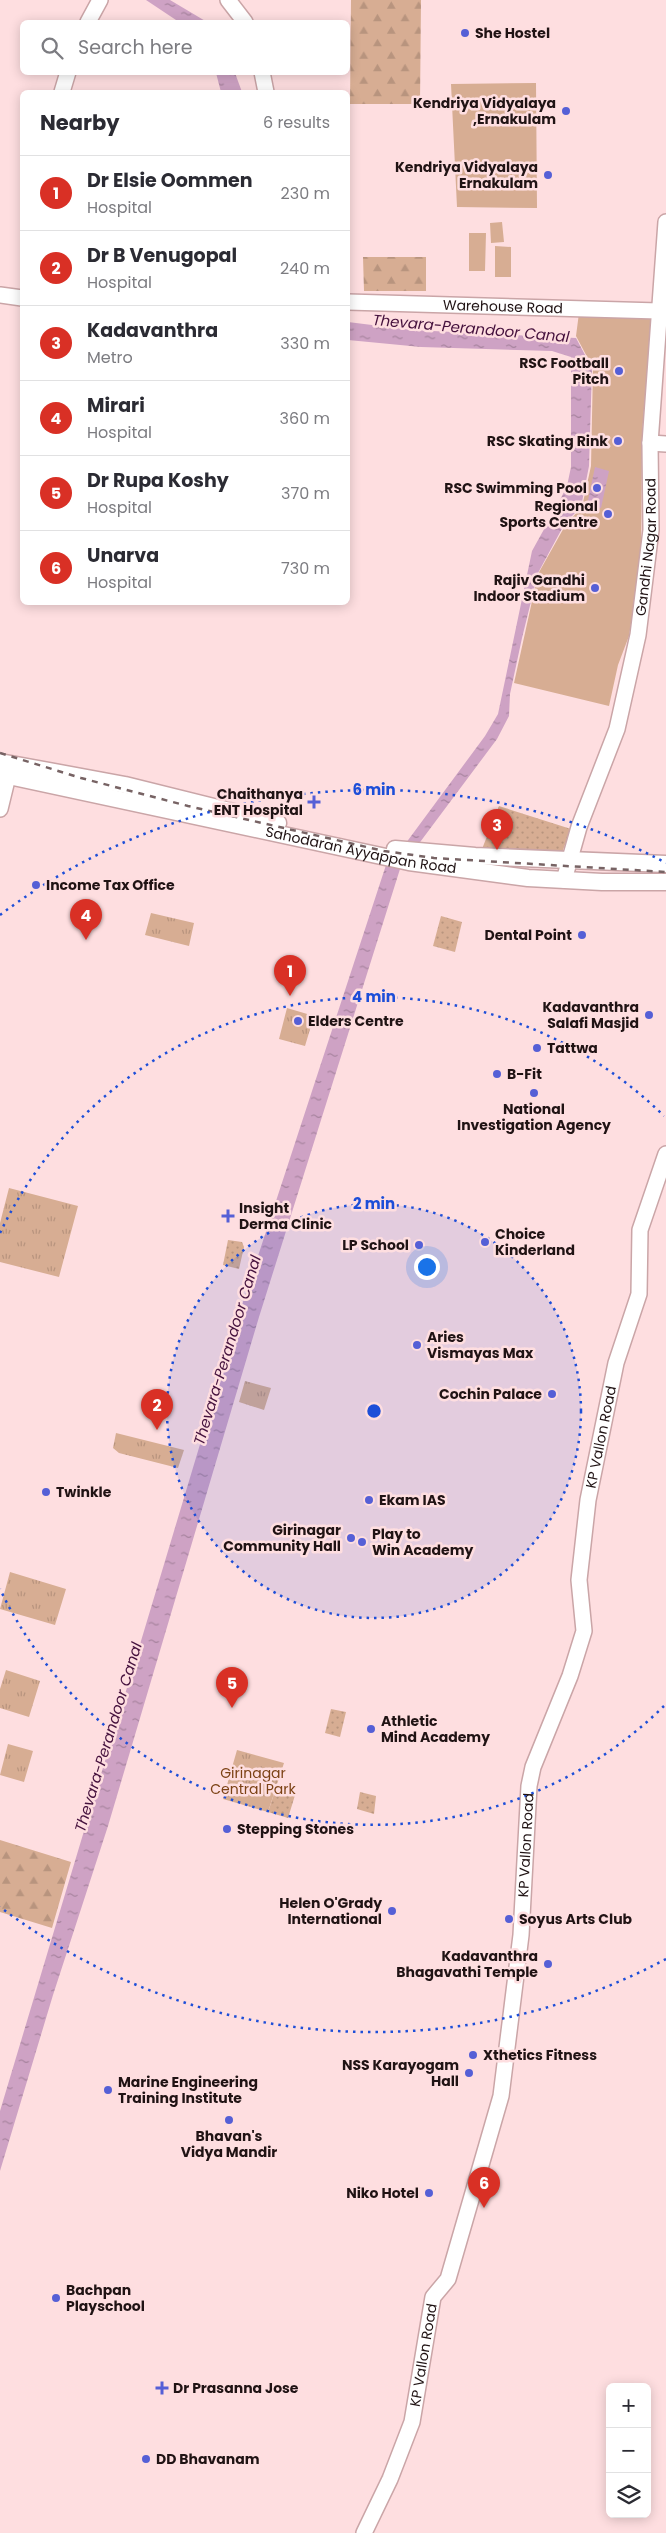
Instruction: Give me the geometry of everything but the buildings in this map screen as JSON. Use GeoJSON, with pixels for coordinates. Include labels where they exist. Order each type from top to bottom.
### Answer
{"type":"FeatureCollection","features":[{"type":"Feature","properties":{"kind":"main road","name":"Sahodaran Ayyappan Road"},"geometry":{"type":"LineString","coordinates":[[4,769],[125,785],[289,826],[386,853]]}},
{"type":"Feature","properties":{"kind":"main road","name":"Sahodaran Ayyappan Road"},"geometry":{"type":"LineString","coordinates":[[4,769],[123,802],[386,853],[564,880],[666,882]]}},
{"type":"Feature","properties":{"kind":"main road"},"geometry":{"type":"LineString","coordinates":[[123,802],[125,785]]}},
{"type":"Feature","properties":{"kind":"main road","name":"Sahodaran Ayyappan Road"},"geometry":{"type":"LineString","coordinates":[[412,857],[666,864]]}},
{"type":"Feature","properties":{"kind":"street"},"geometry":{"type":"LineString","coordinates":[[89,20],[100,0]]}},
{"type":"Feature","properties":{"kind":"street"},"geometry":{"type":"LineString","coordinates":[[228,0],[243,20]]}},
{"type":"Feature","properties":{"kind":"street"},"geometry":{"type":"LineString","coordinates":[[63,90],[67,75]]}},
{"type":"Feature","properties":{"kind":"street"},"geometry":{"type":"LineString","coordinates":[[263,75],[266,90]]}},
{"type":"Feature","properties":{"kind":"street","name":"Gandhi Nagar Road"},"geometry":{"type":"LineString","coordinates":[[564,880],[568,860],[617,729],[638,635],[651,530],[650,443],[666,222]]}},
{"type":"Feature","properties":{"kind":"street"},"geometry":{"type":"LineString","coordinates":[[0,295],[20,298]]}},
{"type":"Feature","properties":{"kind":"street","name":"Warehouse Road"},"geometry":{"type":"LineString","coordinates":[[350,302],[659,310]]}},
{"type":"Feature","properties":{"kind":"street"},"geometry":{"type":"LineString","coordinates":[[650,443],[666,444]]}},
{"type":"Feature","properties":{"kind":"street"},"geometry":{"type":"LineString","coordinates":[[0,808],[4,769]]}},
{"type":"Feature","properties":{"kind":"street","name":"KP Vallon Road"},"geometry":{"type":"LineString","coordinates":[[364,2533],[390,2479],[412,2422],[433,2297],[448,2279],[501,2096],[521,1935],[529,1786],[533,1767],[570,1676],[584,1632],[579,1580],[588,1500],[616,1363],[639,1294],[640,1230],[666,1154]]}},
{"type":"Feature","properties":{"kind":"green space"},"geometry":{"type":"Polygon","coordinates":[[[351,0],[421,0],[420,104],[350,104],[351,0]]]}},
{"type":"Feature","properties":{"kind":"green space"},"geometry":{"type":"Polygon","coordinates":[[[536,83],[537,208],[457,207],[451,84],[536,83]]]}},
{"type":"Feature","properties":{"kind":"green space"},"geometry":{"type":"Polygon","coordinates":[[[502,222],[504,242],[491,243],[490,223],[502,222]]]}},
{"type":"Feature","properties":{"kind":"green space"},"geometry":{"type":"Polygon","coordinates":[[[469,233],[486,233],[485,271],[469,271],[469,233]]]}},
{"type":"Feature","properties":{"kind":"green space"},"geometry":{"type":"Polygon","coordinates":[[[495,246],[511,247],[511,277],[495,277],[495,246]]]}},
{"type":"Feature","properties":{"kind":"green space"},"geometry":{"type":"Polygon","coordinates":[[[363,257],[426,257],[426,291],[364,291],[363,257]]]}},
{"type":"Feature","properties":{"kind":"green space","name":"Regional Sports Centre"},"geometry":{"type":"Polygon","coordinates":[[[579,313],[652,315],[642,434],[641,562],[629,636],[618,665],[609,706],[514,683],[538,574],[566,524],[582,507],[591,466],[593,368],[576,336],[579,313]]]}},
{"type":"Feature","properties":{"kind":"green space"},"geometry":{"type":"Polygon","coordinates":[[[499,806],[571,829],[561,855],[482,849],[499,806]]]}},
{"type":"Feature","properties":{"kind":"green space"},"geometry":{"type":"Polygon","coordinates":[[[151,913],[194,923],[189,946],[145,935],[151,913]]]}},
{"type":"Feature","properties":{"kind":"green space"},"geometry":{"type":"Polygon","coordinates":[[[441,916],[462,922],[455,952],[433,946],[441,916]]]}},
{"type":"Feature","properties":{"kind":"green space"},"geometry":{"type":"Polygon","coordinates":[[[287,1008],[314,1016],[305,1046],[279,1039],[287,1008]]]}},
{"type":"Feature","properties":{"kind":"green space"},"geometry":{"type":"Polygon","coordinates":[[[9,1188],[78,1206],[59,1277],[0,1262],[0,1223],[9,1188]]]}},
{"type":"Feature","properties":{"kind":"green space"},"geometry":{"type":"Polygon","coordinates":[[[228,1240],[242,1242],[244,1247],[239,1269],[223,1265],[228,1240]]]}},
{"type":"Feature","properties":{"kind":"green space"},"geometry":{"type":"Polygon","coordinates":[[[245,1381],[271,1388],[264,1410],[239,1402],[245,1381]]]}},
{"type":"Feature","properties":{"kind":"green space"},"geometry":{"type":"Polygon","coordinates":[[[116,1433],[184,1450],[178,1468],[119,1453],[113,1448],[116,1433]]]}},
{"type":"Feature","properties":{"kind":"green space"},"geometry":{"type":"Polygon","coordinates":[[[10,1572],[66,1589],[55,1625],[0,1609],[10,1572]]]}},
{"type":"Feature","properties":{"kind":"green space"},"geometry":{"type":"Polygon","coordinates":[[[6,1670],[40,1681],[29,1717],[0,1708],[0,1689],[6,1670]]]}},
{"type":"Feature","properties":{"kind":"green space"},"geometry":{"type":"Polygon","coordinates":[[[331,1709],[346,1712],[340,1737],[325,1733],[331,1709]]]}},
{"type":"Feature","properties":{"kind":"green space"},"geometry":{"type":"Polygon","coordinates":[[[8,1744],[33,1751],[24,1782],[0,1775],[8,1744]]]}},
{"type":"Feature","properties":{"kind":"green space","name":"Girinagar Central Park"},"geometry":{"type":"Polygon","coordinates":[[[237,1750],[284,1763],[268,1812],[223,1799],[237,1750]]]}},
{"type":"Feature","properties":{"kind":"green space"},"geometry":{"type":"Polygon","coordinates":[[[277,1785],[296,1792],[288,1818],[268,1812],[277,1785]]]}},
{"type":"Feature","properties":{"kind":"green space"},"geometry":{"type":"Polygon","coordinates":[[[360,1792],[376,1796],[374,1814],[357,1809],[360,1792]]]}},
{"type":"Feature","properties":{"kind":"green space"},"geometry":{"type":"Polygon","coordinates":[[[0,1840],[71,1862],[52,1928],[0,1912],[0,1840]]]}},
{"type":"Feature","properties":{"kind":"water"},"geometry":{"type":"Polygon","coordinates":[[[146,0],[170,0],[204,20],[176,20],[146,0]]]}},
{"type":"Feature","properties":{"kind":"water"},"geometry":{"type":"Polygon","coordinates":[[[217,75],[236,75],[241,90],[220,90],[217,75]]]}},
{"type":"Feature","properties":{"kind":"water","name":"Thevara-Perandoor Canal"},"geometry":{"type":"Polygon","coordinates":[[[350,322],[412,330],[576,338],[592,368],[589,466],[581,507],[565,523],[538,573],[510,694],[509,716],[497,739],[400,869],[259,1317],[108,1826],[53,1995],[0,2171],[0,2111],[240,1311],[386,865],[403,847],[485,736],[498,714],[532,551],[567,486],[571,467],[571,357],[552,351],[421,347],[350,340],[350,322]]]}},
{"type":"Feature","properties":{"kind":"water"},"geometry":{"type":"Polygon","coordinates":[[[595,467],[609,471],[601,508],[587,505],[595,467]]]}},
{"type":"Feature","properties":{"kind":"railway"},"geometry":{"type":"LineString","coordinates":[[0,753],[81,778],[188,806],[384,851],[434,858],[666,872]]}},
{"type":"Feature","properties":{"kind":"place","name":"She Hostel"},"geometry":{"type":"Point","coordinates":[465,33]}},
{"type":"Feature","properties":{"kind":"place","name":"Kendriya Vidyalaya ,Ernakulam"},"geometry":{"type":"Point","coordinates":[566,111]}},
{"type":"Feature","properties":{"kind":"place","name":"Kendriya Vidyalaya Ernakulam"},"geometry":{"type":"Point","coordinates":[548,175]}},
{"type":"Feature","properties":{"kind":"place","name":"RSC Football Pitch"},"geometry":{"type":"Point","coordinates":[619,371]}},
{"type":"Feature","properties":{"kind":"place","name":"RSC Skating Rink"},"geometry":{"type":"Point","coordinates":[618,441]}},
{"type":"Feature","properties":{"kind":"place","name":"RSC Swimming Pool"},"geometry":{"type":"Point","coordinates":[597,488]}},
{"type":"Feature","properties":{"kind":"place","name":"Regional Sports Centre"},"geometry":{"type":"Point","coordinates":[608,514]}},
{"type":"Feature","properties":{"kind":"place","name":"Rajiv Gandhi Indoor Stadium"},"geometry":{"type":"Point","coordinates":[595,588]}},
{"type":"Feature","properties":{"kind":"place","name":"Chaithanya ENT Hospital"},"geometry":{"type":"Point","coordinates":[314,802]}},
{"type":"Feature","properties":{"kind":"place","name":"Kadavanthra"},"geometry":{"type":"Point","coordinates":[497,850]}},
{"type":"Feature","properties":{"kind":"place","name":"Income Tax Office"},"geometry":{"type":"Point","coordinates":[36,885]}},
{"type":"Feature","properties":{"kind":"place","name":"Dental Point"},"geometry":{"type":"Point","coordinates":[582,935]}},
{"type":"Feature","properties":{"kind":"place","name":"Mirari"},"geometry":{"type":"Point","coordinates":[86,940]}},
{"type":"Feature","properties":{"kind":"place","name":"Dr Elsie Oommen"},"geometry":{"type":"Point","coordinates":[290,996]}},
{"type":"Feature","properties":{"kind":"place","name":"Kadavanthra Salafi Masjid"},"geometry":{"type":"Point","coordinates":[649,1015]}},
{"type":"Feature","properties":{"kind":"place","name":"Elders Centre"},"geometry":{"type":"Point","coordinates":[298,1021]}},
{"type":"Feature","properties":{"kind":"place","name":"Tattwa"},"geometry":{"type":"Point","coordinates":[537,1048]}},
{"type":"Feature","properties":{"kind":"place","name":"B-Fit"},"geometry":{"type":"Point","coordinates":[497,1074]}},
{"type":"Feature","properties":{"kind":"place","name":"National Investigation Agency"},"geometry":{"type":"Point","coordinates":[534,1093]}},
{"type":"Feature","properties":{"kind":"place","name":"Insight Derma Clinic"},"geometry":{"type":"Point","coordinates":[228,1216]}},
{"type":"Feature","properties":{"kind":"place","name":"Choice Kinderland"},"geometry":{"type":"Point","coordinates":[485,1242]}},
{"type":"Feature","properties":{"kind":"place","name":"LP School"},"geometry":{"type":"Point","coordinates":[419,1245]}},
{"type":"Feature","properties":{"kind":"place","name":"Aries Vismayas Max"},"geometry":{"type":"Point","coordinates":[417,1345]}},
{"type":"Feature","properties":{"kind":"place","name":"Cochin Palace"},"geometry":{"type":"Point","coordinates":[552,1394]}},
{"type":"Feature","properties":{"kind":"place","name":"Dr B Venugopal"},"geometry":{"type":"Point","coordinates":[157,1430]}},
{"type":"Feature","properties":{"kind":"place","name":"Twinkle"},"geometry":{"type":"Point","coordinates":[46,1492]}},
{"type":"Feature","properties":{"kind":"place","name":"Ekam IAS"},"geometry":{"type":"Point","coordinates":[369,1500]}},
{"type":"Feature","properties":{"kind":"place","name":"Girinagar Community Hall"},"geometry":{"type":"Point","coordinates":[351,1538]}},
{"type":"Feature","properties":{"kind":"place","name":"Play to Win Academy"},"geometry":{"type":"Point","coordinates":[362,1542]}},
{"type":"Feature","properties":{"kind":"place","name":"Dr Rupa Koshy"},"geometry":{"type":"Point","coordinates":[232,1708]}},
{"type":"Feature","properties":{"kind":"place","name":"Athletic Mind Academy"},"geometry":{"type":"Point","coordinates":[371,1729]}},
{"type":"Feature","properties":{"kind":"place","name":"Stepping Stones"},"geometry":{"type":"Point","coordinates":[227,1829]}},
{"type":"Feature","properties":{"kind":"place","name":"Helen O'Grady International"},"geometry":{"type":"Point","coordinates":[392,1911]}},
{"type":"Feature","properties":{"kind":"place","name":"Soyus Arts Club"},"geometry":{"type":"Point","coordinates":[509,1919]}},
{"type":"Feature","properties":{"kind":"place","name":"Kadavanthra Bhagavathi Temple"},"geometry":{"type":"Point","coordinates":[548,1964]}},
{"type":"Feature","properties":{"kind":"place","name":"Xthetics Fitness"},"geometry":{"type":"Point","coordinates":[473,2055]}},
{"type":"Feature","properties":{"kind":"place","name":"NSS Karayogam Hall"},"geometry":{"type":"Point","coordinates":[469,2073]}},
{"type":"Feature","properties":{"kind":"place","name":"Marine Engineering Training Institute"},"geometry":{"type":"Point","coordinates":[108,2090]}},
{"type":"Feature","properties":{"kind":"place","name":"Bhavan's Vidya Mandir"},"geometry":{"type":"Point","coordinates":[229,2120]}},
{"type":"Feature","properties":{"kind":"place","name":"Niko Hotel"},"geometry":{"type":"Point","coordinates":[429,2193]}},
{"type":"Feature","properties":{"kind":"place","name":"Unarva"},"geometry":{"type":"Point","coordinates":[484,2208]}},
{"type":"Feature","properties":{"kind":"place","name":"Bachpan Playschool"},"geometry":{"type":"Point","coordinates":[56,2298]}},
{"type":"Feature","properties":{"kind":"place","name":"Dr Prasanna Jose"},"geometry":{"type":"Point","coordinates":[162,2388]}},
{"type":"Feature","properties":{"kind":"place","name":"DD Bhavanam"},"geometry":{"type":"Point","coordinates":[146,2459]}}]}
